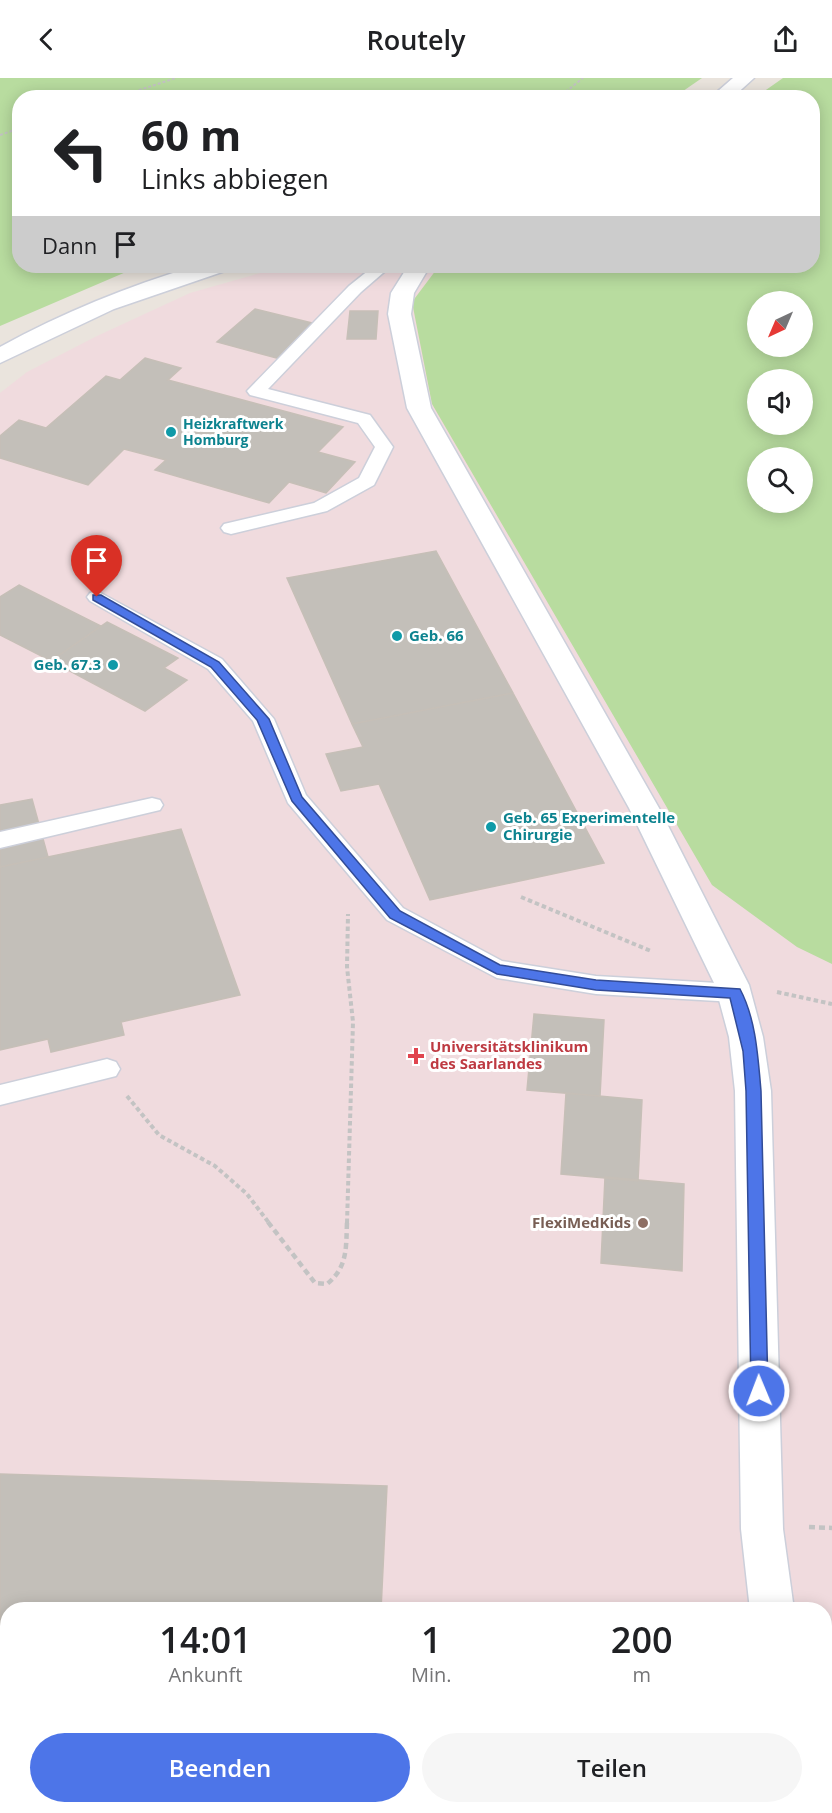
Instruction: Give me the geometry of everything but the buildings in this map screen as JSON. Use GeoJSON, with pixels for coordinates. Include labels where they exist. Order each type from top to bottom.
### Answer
{"type":"FeatureCollection","features":[{"type":"Feature","properties":{"kind":"street"},"geometry":{"type":"LineString","coordinates":[[729,90],[745,78]]}},
{"type":"Feature","properties":{"kind":"street"},"geometry":{"type":"LineString","coordinates":[[0,356],[79,316],[133,293],[195,273]]}},
{"type":"Feature","properties":{"kind":"street"},"geometry":{"type":"LineString","coordinates":[[414,273],[407,282],[400,302],[404,335],[419,408],[644,808],[734,989],[743,1014],[750,1051],[753,1091],[762,1529],[771,1602]]}},
{"type":"Feature","properties":{"kind":"lane"},"geometry":{"type":"LineString","coordinates":[[231,528],[320,507],[367,481],[384,447],[363,419],[256,391],[355,289],[374,273]]}},
{"type":"Feature","properties":{"kind":"lane"},"geometry":{"type":"LineString","coordinates":[[97,597],[215,664],[263,719],[296,798],[395,914],[497,969],[596,985],[734,989]]}},
{"type":"Feature","properties":{"kind":"lane"},"geometry":{"type":"LineString","coordinates":[[0,840],[152,805]]}},
{"type":"Feature","properties":{"kind":"lane"},"geometry":{"type":"LineString","coordinates":[[0,1095],[107,1069]]}},
{"type":"Feature","properties":{"kind":"path"},"geometry":{"type":"LineString","coordinates":[[140,90],[176,78]]}},
{"type":"Feature","properties":{"kind":"path"},"geometry":{"type":"LineString","coordinates":[[568,90],[583,78]]}},
{"type":"Feature","properties":{"kind":"path"},"geometry":{"type":"LineString","coordinates":[[521,897],[658,954]]}},
{"type":"Feature","properties":{"kind":"path"},"geometry":{"type":"LineString","coordinates":[[107,1069],[159,1135],[215,1166],[247,1194],[315,1283],[327,1284],[338,1275],[346,1257],[353,1022],[347,967],[348,910],[386,904]]}},
{"type":"Feature","properties":{"kind":"path"},"geometry":{"type":"LineString","coordinates":[[734,989],[832,1004]]}},
{"type":"Feature","properties":{"kind":"path"},"geometry":{"type":"LineString","coordinates":[[821,1526],[832,1528]]}},
{"type":"Feature","properties":{"kind":"shaded area","name":"Universitätsklinikum des Saarlandes"},"geometry":{"type":"Polygon","coordinates":[[[832,147],[832,1602],[0,1602],[0,393],[27,372],[97,336],[190,293],[260,273],[820,273],[820,222],[832,147]]]}},
{"type":"Feature","properties":{"kind":"green space"},"geometry":{"type":"Polygon","coordinates":[[[0,78],[702,78],[685,90],[12,90],[12,273],[124,273],[0,326],[0,78]]]}},
{"type":"Feature","properties":{"kind":"green space"},"geometry":{"type":"Polygon","coordinates":[[[783,78],[832,78],[832,964],[797,947],[712,885],[432,404],[412,302],[434,273],[820,273],[820,90],[766,90],[783,78]]]}},
{"type":"Feature","properties":{"kind":"place","name":"Heizkraftwerk Homburg"},"geometry":{"type":"Point","coordinates":[171,432]}},
{"type":"Feature","properties":{"kind":"place","name":"Geb. 66"},"geometry":{"type":"Point","coordinates":[397,636]}},
{"type":"Feature","properties":{"kind":"place","name":"Geb. 67.3"},"geometry":{"type":"Point","coordinates":[113,665]}},
{"type":"Feature","properties":{"kind":"place","name":"Geb. 65 Experimentelle Chirurgie"},"geometry":{"type":"Point","coordinates":[491,827]}},
{"type":"Feature","properties":{"kind":"place","name":"Universitätsklinikum des Saarlandes"},"geometry":{"type":"Point","coordinates":[416,1056]}},
{"type":"Feature","properties":{"kind":"place","name":"FlexiMedKids"},"geometry":{"type":"Point","coordinates":[643,1223]}},
{"type":"Feature","properties":{"kind":"route"},"geometry":{"type":"LineString","coordinates":[[97,597],[215,664],[263,719],[296,798],[395,914],[497,969],[596,985],[735,993],[743,1014],[750,1051],[753,1091],[759,1391]]}}]}
